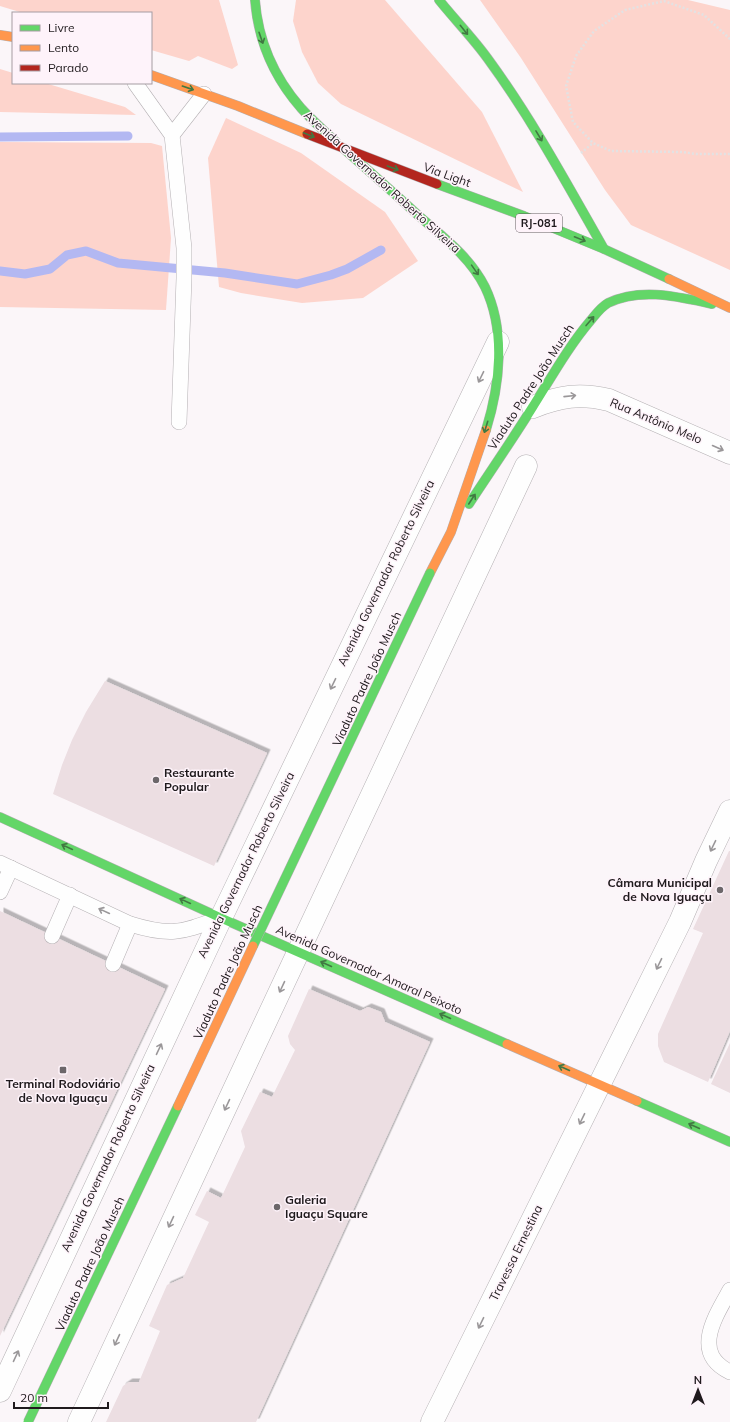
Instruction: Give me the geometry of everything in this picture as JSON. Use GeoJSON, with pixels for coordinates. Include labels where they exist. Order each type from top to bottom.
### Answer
{"type":"FeatureCollection","features":[{"type":"Feature","properties":{"kind":"main road","name":"Avenida Governador Roberto Silveira"},"geometry":{"type":"LineString","coordinates":[[254,0],[262,42],[285,87],[302,109],[344,149],[459,251],[472,265],[488,293],[493,309],[498,342],[499,376]]}},
{"type":"Feature","properties":{"kind":"main road"},"geometry":{"type":"LineString","coordinates":[[439,0],[487,58],[540,135],[604,249]]}},
{"type":"Feature","properties":{"kind":"main road"},"geometry":{"type":"LineString","coordinates":[[0,35],[12,37]]}},
{"type":"Feature","properties":{"kind":"main road","name":"Via Light"},"geometry":{"type":"LineString","coordinates":[[152,75],[254,112],[344,149],[524,216],[604,249],[730,308]]}},
{"type":"Feature","properties":{"kind":"main road","name":"Viaduto Padre João Musch"},"geometry":{"type":"LineString","coordinates":[[28,1422],[430,573],[451,532],[533,407],[568,348],[600,309],[608,304],[629,296],[648,294],[670,295],[730,308]]}},
{"type":"Feature","properties":{"kind":"main road","name":"Viaduto Padre João Musch"},"geometry":{"type":"LineString","coordinates":[[451,532],[488,421],[499,376]]}},
{"type":"Feature","properties":{"kind":"main road","name":"Avenida Governador Amaral Peixoto"},"geometry":{"type":"LineString","coordinates":[[0,817],[221,918],[730,1142]]}},
{"type":"Feature","properties":{"kind":"street","name":"Avenida Governador Roberto Silveira"},"geometry":{"type":"LineString","coordinates":[[0,1391],[221,918],[498,342]]}},
{"type":"Feature","properties":{"kind":"street","name":"Rua Antônio Melo"},"geometry":{"type":"LineString","coordinates":[[533,407],[570,396],[602,398],[730,453]]}},
{"type":"Feature","properties":{"kind":"street"},"geometry":{"type":"LineString","coordinates":[[79,1422],[184,1194],[526,466]]}},
{"type":"Feature","properties":{"kind":"street","name":"Travessa Ernestina"},"geometry":{"type":"LineString","coordinates":[[432,1422],[680,922],[730,810]]}},
{"type":"Feature","properties":{"kind":"lane"},"geometry":{"type":"LineString","coordinates":[[136,84],[172,135],[184,248],[179,422]]}},
{"type":"Feature","properties":{"kind":"lane"},"geometry":{"type":"LineString","coordinates":[[172,135],[204,94]]}},
{"type":"Feature","properties":{"kind":"lane"},"geometry":{"type":"LineString","coordinates":[[0,892],[5,865],[130,924],[150,930],[179,932],[221,918]]}},
{"type":"Feature","properties":{"kind":"lane"},"geometry":{"type":"LineString","coordinates":[[52,936],[70,895]]}},
{"type":"Feature","properties":{"kind":"lane"},"geometry":{"type":"LineString","coordinates":[[113,964],[130,924]]}},
{"type":"Feature","properties":{"kind":"lane"},"geometry":{"type":"LineString","coordinates":[[729,1294],[714,1319],[710,1335],[709,1348],[712,1357],[720,1368],[730,1372]]}},
{"type":"Feature","properties":{"kind":"path"},"geometry":{"type":"LineString","coordinates":[[730,39],[704,15],[664,1],[625,10],[594,31],[576,56],[566,86],[573,122],[593,143],[611,151],[730,154]]}},
{"type":"Feature","properties":{"kind":"shaded area"},"geometry":{"type":"Polygon","coordinates":[[[0,0],[219,0],[238,65],[232,69],[198,56],[189,61],[152,50],[152,12],[20,12],[0,6],[0,0]]]}},
{"type":"Feature","properties":{"kind":"shaded area"},"geometry":{"type":"Polygon","coordinates":[[[296,0],[385,0],[482,112],[523,192],[341,104],[318,83],[302,52],[293,21],[296,0]]]}},
{"type":"Feature","properties":{"kind":"shaded area"},"geometry":{"type":"Polygon","coordinates":[[[480,0],[688,0],[730,10],[730,270],[631,225],[605,190],[521,58],[480,0]]]}},
{"type":"Feature","properties":{"kind":"shaded area"},"geometry":{"type":"Polygon","coordinates":[[[0,69],[12,73],[12,84],[48,84],[125,107],[136,115],[0,112],[0,69]]]}},
{"type":"Feature","properties":{"kind":"shaded area"},"geometry":{"type":"Polygon","coordinates":[[[226,118],[301,153],[385,212],[418,261],[363,298],[302,303],[241,293],[219,287],[208,158],[226,118]]]}},
{"type":"Feature","properties":{"kind":"shaded area"},"geometry":{"type":"Polygon","coordinates":[[[0,142],[151,143],[162,146],[171,238],[166,310],[0,307],[0,142]]]}},
{"type":"Feature","properties":{"kind":"building","name":"Restaurante Popular"},"geometry":{"type":"Polygon","coordinates":[[[105,681],[267,753],[214,866],[53,794],[72,740],[86,712],[105,681]]]}},
{"type":"Feature","properties":{"kind":"building"},"geometry":{"type":"Polygon","coordinates":[[[729,851],[730,1031],[708,1082],[664,1062],[658,1046],[658,1034],[703,933],[693,929],[729,851]]]}},
{"type":"Feature","properties":{"kind":"building","name":"Terminal Rodoviário de Nova Iguaçu"},"geometry":{"type":"Polygon","coordinates":[[[0,911],[165,989],[0,1336],[0,911]]]}},
{"type":"Feature","properties":{"kind":"building","name":"Galeria Iguaçu Square"},"geometry":{"type":"Polygon","coordinates":[[[309,989],[360,1011],[368,1007],[381,1012],[385,1022],[430,1042],[256,1422],[106,1422],[123,1386],[129,1382],[139,1382],[160,1331],[149,1326],[167,1285],[183,1278],[209,1222],[195,1215],[207,1191],[221,1198],[245,1147],[241,1131],[260,1092],[272,1097],[295,1050],[290,1044],[288,1036],[309,989]]]}},
{"type":"Feature","properties":{"kind":"building"},"geometry":{"type":"Polygon","coordinates":[[[730,1043],[730,1093],[711,1084],[730,1043]]]}},
{"type":"Feature","properties":{"kind":"waterway"},"geometry":{"type":"LineString","coordinates":[[0,137],[128,136]]}},
{"type":"Feature","properties":{"kind":"waterway"},"geometry":{"type":"LineString","coordinates":[[0,271],[25,274],[50,269],[67,255],[86,251],[118,263],[225,273],[297,284],[347,269],[381,250]]}},
{"type":"Feature","properties":{"kind":"traffic: fast"},"geometry":{"type":"LineString","coordinates":[[255,0],[264,44],[275,71],[291,96],[301,108],[336,142]]}},
{"type":"Feature","properties":{"kind":"traffic: fast"},"geometry":{"type":"LineString","coordinates":[[439,0],[482,51],[504,82],[549,152],[604,249]]}},
{"type":"Feature","properties":{"kind":"traffic: fast"},"geometry":{"type":"LineString","coordinates":[[344,149],[455,248],[472,266],[485,287],[492,304],[496,322],[499,358],[495,395],[486,430]]}},
{"type":"Feature","properties":{"kind":"traffic: fast"},"geometry":{"type":"LineString","coordinates":[[437,184],[524,216],[604,249],[669,279]]}},
{"type":"Feature","properties":{"kind":"traffic: fast"},"geometry":{"type":"LineString","coordinates":[[469,504],[517,432],[567,352],[603,306],[621,298],[647,294],[673,296],[712,304]]}},
{"type":"Feature","properties":{"kind":"traffic: fast"},"geometry":{"type":"LineString","coordinates":[[253,946],[430,573]]}},
{"type":"Feature","properties":{"kind":"traffic: fast"},"geometry":{"type":"LineString","coordinates":[[0,817],[221,918],[507,1044]]}},
{"type":"Feature","properties":{"kind":"traffic: fast"},"geometry":{"type":"LineString","coordinates":[[637,1101],[730,1142]]}},
{"type":"Feature","properties":{"kind":"traffic: fast"},"geometry":{"type":"LineString","coordinates":[[28,1422],[178,1106]]}},
{"type":"Feature","properties":{"kind":"traffic: slow"},"geometry":{"type":"LineString","coordinates":[[0,35],[12,37]]}},
{"type":"Feature","properties":{"kind":"traffic: slow"},"geometry":{"type":"LineString","coordinates":[[152,75],[238,106],[307,134]]}},
{"type":"Feature","properties":{"kind":"traffic: slow"},"geometry":{"type":"LineString","coordinates":[[669,279],[730,308]]}},
{"type":"Feature","properties":{"kind":"traffic: slow"},"geometry":{"type":"LineString","coordinates":[[430,573],[451,532],[486,430]]}},
{"type":"Feature","properties":{"kind":"traffic: slow"},"geometry":{"type":"LineString","coordinates":[[178,1106],[253,946]]}},
{"type":"Feature","properties":{"kind":"traffic: slow"},"geometry":{"type":"LineString","coordinates":[[507,1044],[637,1101]]}},
{"type":"Feature","properties":{"kind":"traffic: jam"},"geometry":{"type":"LineString","coordinates":[[307,134],[437,184]]}},
{"type":"Feature","properties":{"kind":"place","name":"Restaurante Popular"},"geometry":{"type":"Point","coordinates":[156,780]}},
{"type":"Feature","properties":{"kind":"place","name":"Câmara Municipal de Nova Iguaçu"},"geometry":{"type":"Point","coordinates":[720,890]}},
{"type":"Feature","properties":{"kind":"place","name":"Terminal Rodoviário de Nova Iguaçu"},"geometry":{"type":"Point","coordinates":[63,1070]}},
{"type":"Feature","properties":{"kind":"place","name":"Galeria Iguaçu Square"},"geometry":{"type":"Point","coordinates":[277,1207]}}]}
